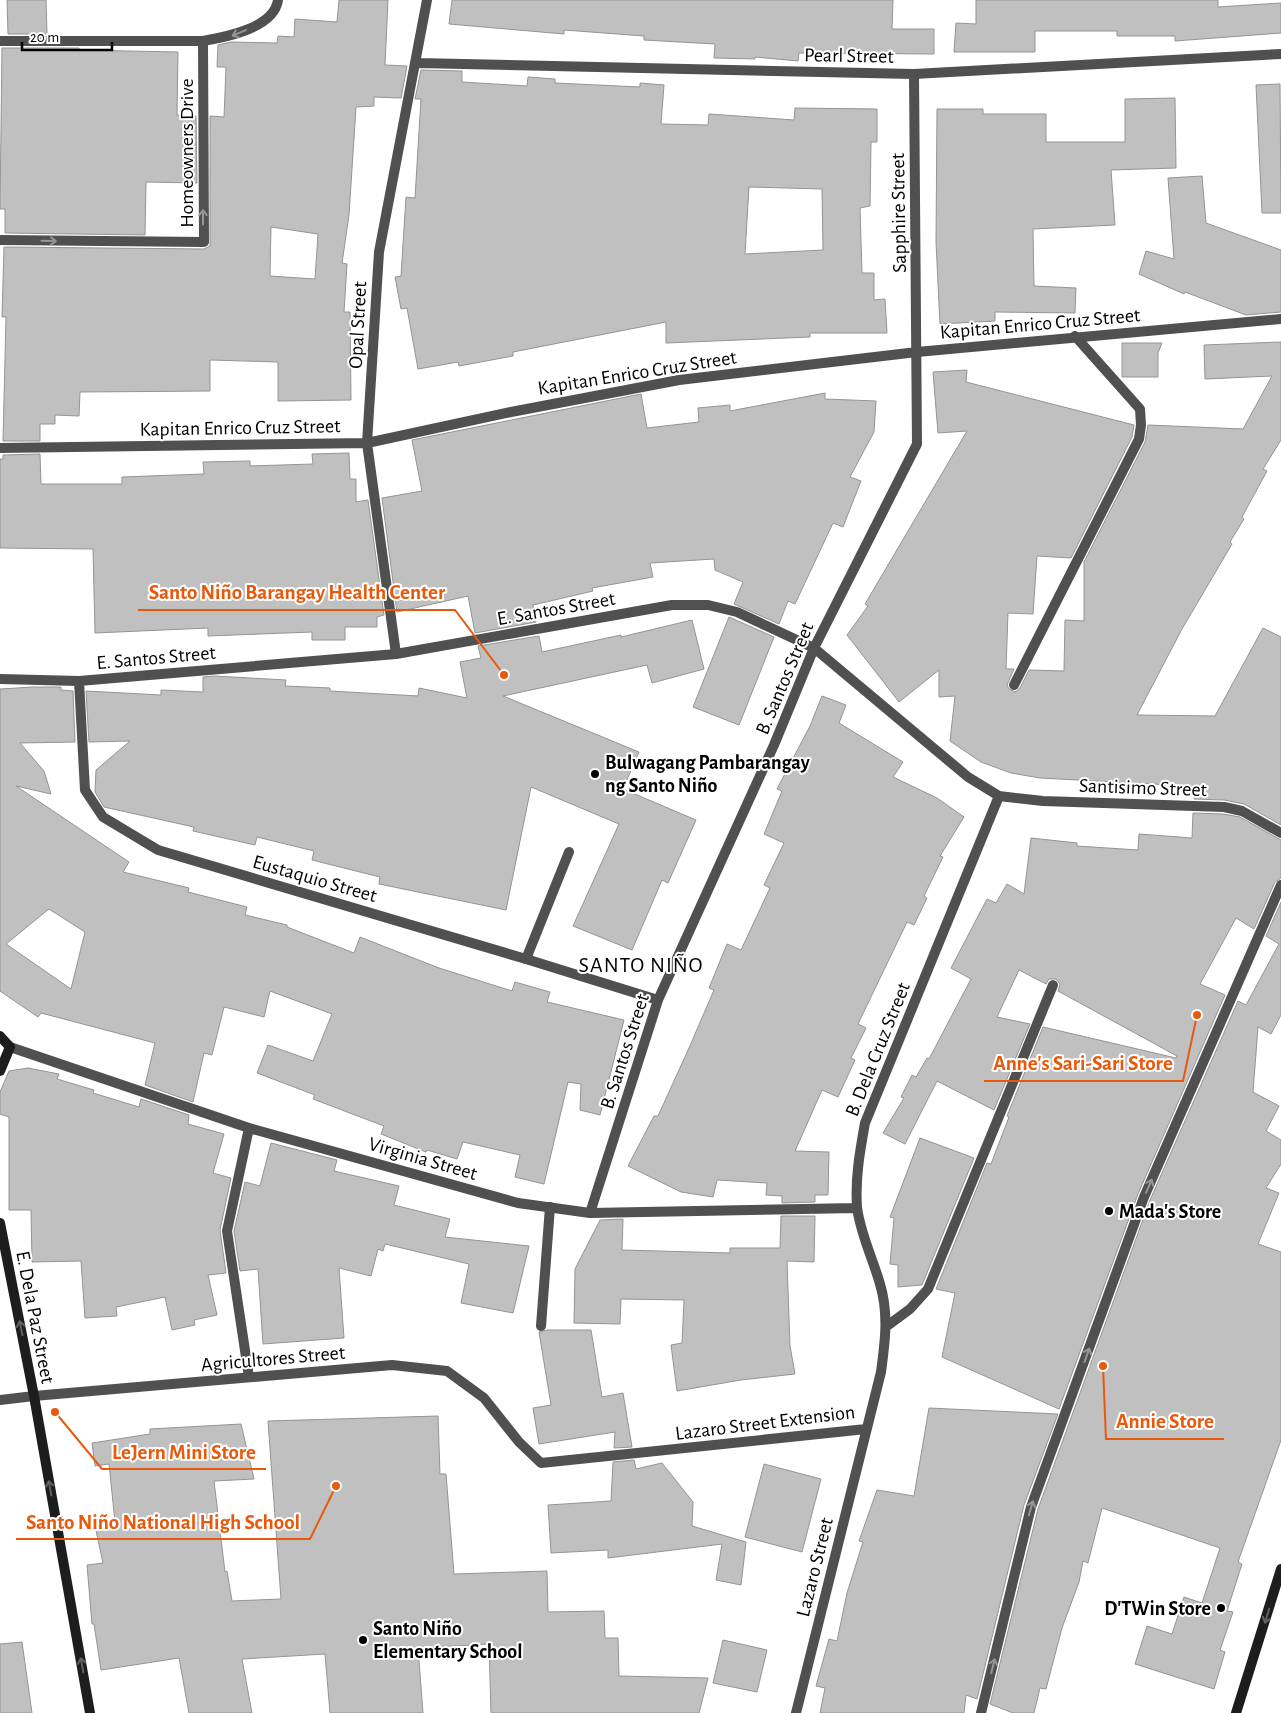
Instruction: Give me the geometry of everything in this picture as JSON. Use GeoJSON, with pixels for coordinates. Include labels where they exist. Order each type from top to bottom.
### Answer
{"type":"FeatureCollection","features":[{"type":"Feature","properties":{"kind":"street"},"geometry":{"type":"LineString","coordinates":[[0,41],[203,41],[231,37],[260,24],[278,5],[278,0]]}},
{"type":"Feature","properties":{"kind":"street","name":"Opal Street"},"geometry":{"type":"LineString","coordinates":[[396,654],[368,443],[379,252],[417,62],[427,0]]}},
{"type":"Feature","properties":{"kind":"street","name":"Homeowners Drive"},"geometry":{"type":"LineString","coordinates":[[0,240],[204,242],[203,41]]}},
{"type":"Feature","properties":{"kind":"street","name":"Pearl Street"},"geometry":{"type":"LineString","coordinates":[[417,62],[914,74],[1281,54]]}},
{"type":"Feature","properties":{"kind":"street","name":"Sapphire Street"},"geometry":{"type":"LineString","coordinates":[[914,74],[917,352]]}},
{"type":"Feature","properties":{"kind":"street","name":"Kapitan Enrico Cruz Street"},"geometry":{"type":"LineString","coordinates":[[0,448],[368,443],[512,412],[679,380],[917,352],[1075,336],[1281,319]]}},
{"type":"Feature","properties":{"kind":"street"},"geometry":{"type":"LineString","coordinates":[[1014,685],[1138,439],[1142,425],[1140,409],[1075,336]]}},
{"type":"Feature","properties":{"kind":"street","name":"B. Santos Street"},"geometry":{"type":"LineString","coordinates":[[590,1213],[658,1000],[774,745],[814,648],[917,444],[917,352]]}},
{"type":"Feature","properties":{"kind":"street","name":"E. Santos Street"},"geometry":{"type":"LineString","coordinates":[[0,679],[79,681],[396,654],[672,605],[708,605],[737,612],[814,648],[968,777],[999,796]]}},
{"type":"Feature","properties":{"kind":"street","name":"Eustaquio Street"},"geometry":{"type":"LineString","coordinates":[[79,681],[85,790],[103,816],[158,850],[658,1000]]}},
{"type":"Feature","properties":{"kind":"street","name":"Santisimo Street"},"geometry":{"type":"LineString","coordinates":[[999,796],[1043,801],[1242,810],[1281,833]]}},
{"type":"Feature","properties":{"kind":"street","name":"B. Dela Cruz Street"},"geometry":{"type":"LineString","coordinates":[[887,1326],[881,1286],[865,1240],[858,1208],[857,1166],[865,1123],[999,796]]}},
{"type":"Feature","properties":{"kind":"street"},"geometry":{"type":"LineString","coordinates":[[526,959],[569,852]]}},
{"type":"Feature","properties":{"kind":"street"},"geometry":{"type":"LineString","coordinates":[[982,1713],[1031,1508],[1144,1197],[1281,885]]}},
{"type":"Feature","properties":{"kind":"street"},"geometry":{"type":"LineString","coordinates":[[887,1326],[910,1309],[928,1289],[1053,985]]}},
{"type":"Feature","properties":{"kind":"street","name":"Virginia Street"},"geometry":{"type":"LineString","coordinates":[[0,1036],[10,1047],[249,1128],[518,1202],[590,1213],[858,1208]]}},
{"type":"Feature","properties":{"kind":"street"},"geometry":{"type":"LineString","coordinates":[[0,1071],[10,1047]]}},
{"type":"Feature","properties":{"kind":"street"},"geometry":{"type":"LineString","coordinates":[[249,1128],[227,1231],[249,1377]]}},
{"type":"Feature","properties":{"kind":"street"},"geometry":{"type":"LineString","coordinates":[[542,1326],[550,1207]]}},
{"type":"Feature","properties":{"kind":"street","name":"E. Dela Paz Street"},"geometry":{"type":"LineString","coordinates":[[0,1223],[34,1396],[90,1713]]}},
{"type":"Feature","properties":{"kind":"street","name":"Lazaro Street Extension"},"geometry":{"type":"LineString","coordinates":[[518,1442],[541,1463],[575,1461],[866,1429],[881,1372],[887,1326]]}},
{"type":"Feature","properties":{"kind":"street","name":"Agricultores Street"},"geometry":{"type":"LineString","coordinates":[[0,1400],[392,1365],[447,1371],[484,1398],[518,1442]]}},
{"type":"Feature","properties":{"kind":"street","name":"Lazaro Street"},"geometry":{"type":"LineString","coordinates":[[796,1713],[866,1429]]}},
{"type":"Feature","properties":{"kind":"street"},"geometry":{"type":"LineString","coordinates":[[1236,1713],[1281,1569]]}},
{"type":"Feature","properties":{"kind":"building"},"geometry":{"type":"Polygon","coordinates":[[[7,0],[46,0],[47,34],[8,34],[7,0]]]}},
{"type":"Feature","properties":{"kind":"building"},"geometry":{"type":"Polygon","coordinates":[[[339,0],[388,0],[385,65],[407,66],[401,98],[374,97],[374,106],[356,107],[349,215],[342,263],[347,264],[344,312],[350,312],[351,400],[278,401],[278,362],[210,360],[210,391],[80,392],[79,416],[55,415],[55,424],[40,424],[40,441],[3,441],[6,317],[2,317],[4,247],[204,249],[210,246],[210,116],[224,117],[226,67],[217,67],[218,45],[231,42],[277,43],[278,36],[294,37],[295,19],[337,22],[339,0]],[[271,227],[270,276],[315,279],[318,234],[271,227]]]}},
{"type":"Feature","properties":{"kind":"building"},"geometry":{"type":"Polygon","coordinates":[[[452,0],[893,0],[892,29],[934,29],[934,54],[799,53],[798,61],[755,57],[755,59],[714,58],[715,44],[644,40],[644,36],[564,30],[564,34],[449,24],[452,0]]]}},
{"type":"Feature","properties":{"kind":"building"},"geometry":{"type":"Polygon","coordinates":[[[976,0],[1218,0],[1218,7],[1281,3],[1281,33],[1175,41],[1175,36],[1117,36],[1117,31],[1035,31],[1035,52],[954,52],[956,23],[976,24],[976,0]]]}},
{"type":"Feature","properties":{"kind":"building"},"geometry":{"type":"Polygon","coordinates":[[[2,48],[79,48],[79,50],[178,52],[177,115],[196,116],[197,183],[146,182],[145,235],[5,233],[5,209],[0,209],[2,48]]]}},
{"type":"Feature","properties":{"kind":"building"},"geometry":{"type":"Polygon","coordinates":[[[421,70],[462,71],[462,82],[527,86],[528,77],[555,79],[555,83],[640,87],[640,83],[664,85],[661,124],[708,125],[709,114],[794,120],[795,108],[877,109],[877,142],[871,142],[870,206],[860,208],[862,273],[874,273],[874,300],[885,299],[887,333],[810,333],[810,337],[666,343],[666,322],[513,352],[513,356],[459,366],[458,362],[418,369],[407,308],[401,309],[395,277],[401,276],[406,197],[415,198],[421,99],[415,99],[421,70]],[[749,187],[745,254],[823,250],[822,189],[749,187]]]}},
{"type":"Feature","properties":{"kind":"building"},"geometry":{"type":"Polygon","coordinates":[[[1280,84],[1281,213],[1262,213],[1256,85],[1280,84]]]}},
{"type":"Feature","properties":{"kind":"building"},"geometry":{"type":"Polygon","coordinates":[[[1175,98],[1176,168],[1111,170],[1115,225],[1033,229],[1034,286],[1076,288],[1075,313],[995,312],[995,321],[940,324],[936,242],[937,109],[983,109],[983,114],[1046,114],[1046,142],[1125,142],[1125,99],[1175,98]]]}},
{"type":"Feature","properties":{"kind":"building"},"geometry":{"type":"Polygon","coordinates":[[[1202,176],[1206,223],[1281,250],[1281,312],[1246,315],[1185,292],[1184,294],[1139,274],[1146,251],[1174,259],[1168,178],[1202,176]]]}},
{"type":"Feature","properties":{"kind":"building"},"geometry":{"type":"Polygon","coordinates":[[[1281,342],[1281,440],[1263,469],[1267,471],[1242,517],[1244,519],[1230,542],[1232,544],[1182,629],[1137,715],[1215,716],[1263,628],[1281,637],[1281,825],[1244,804],[1224,800],[1194,799],[1194,789],[1191,786],[1040,778],[1011,773],[981,762],[950,741],[955,696],[939,697],[939,670],[899,702],[847,635],[868,606],[865,604],[967,431],[938,433],[933,372],[967,370],[966,382],[1134,425],[1132,437],[1071,558],[1037,556],[1033,614],[1008,613],[1006,669],[1014,669],[1007,685],[1009,689],[1015,692],[1020,688],[1029,670],[1064,671],[1065,620],[1084,621],[1084,562],[1145,442],[1148,425],[1243,429],[1272,376],[1205,379],[1204,345],[1281,342]]]}},
{"type":"Feature","properties":{"kind":"building"},"geometry":{"type":"Polygon","coordinates":[[[1122,343],[1162,343],[1158,353],[1158,377],[1122,377],[1122,343]]]}},
{"type":"Feature","properties":{"kind":"building"},"geometry":{"type":"Polygon","coordinates":[[[825,393],[825,399],[876,401],[874,432],[850,477],[861,481],[843,527],[833,523],[795,604],[788,601],[779,624],[734,604],[743,582],[715,570],[714,559],[650,563],[653,577],[592,588],[593,591],[533,605],[536,622],[475,633],[468,596],[397,612],[382,498],[422,491],[412,440],[641,394],[647,428],[699,422],[698,408],[730,405],[730,411],[825,393]]]}},
{"type":"Feature","properties":{"kind":"building"},"geometry":{"type":"Polygon","coordinates":[[[349,453],[350,479],[356,479],[356,502],[368,500],[384,615],[377,617],[377,627],[345,627],[345,640],[312,640],[312,632],[208,636],[208,628],[95,633],[93,549],[0,548],[0,459],[3,459],[3,455],[40,454],[41,484],[122,484],[122,477],[204,474],[203,462],[250,461],[250,466],[313,464],[312,454],[349,453]]]}},
{"type":"Feature","properties":{"kind":"building"},"geometry":{"type":"Polygon","coordinates":[[[729,617],[774,637],[739,725],[693,707],[729,617]]]}},
{"type":"Feature","properties":{"kind":"building"},"geometry":{"type":"Polygon","coordinates":[[[692,620],[704,669],[652,683],[647,665],[503,696],[639,752],[623,789],[696,820],[668,883],[662,880],[632,950],[573,926],[619,824],[531,787],[506,910],[379,884],[380,877],[312,860],[314,851],[257,837],[255,845],[193,831],[194,827],[104,807],[95,792],[96,770],[130,741],[89,742],[86,691],[161,695],[161,690],[203,692],[203,677],[214,676],[286,680],[285,686],[330,688],[330,691],[418,696],[419,688],[467,698],[460,662],[481,658],[478,646],[539,636],[542,652],[621,635],[621,637],[692,620]]]}},
{"type":"Feature","properties":{"kind":"building"},"geometry":{"type":"Polygon","coordinates":[[[61,687],[61,690],[73,691],[75,742],[20,743],[44,771],[51,794],[16,786],[129,862],[123,872],[189,888],[188,892],[247,907],[245,915],[287,925],[287,927],[354,953],[360,937],[439,968],[512,991],[515,982],[550,992],[547,1002],[624,1020],[600,1115],[580,1110],[581,1084],[568,1082],[544,1184],[515,1177],[520,1155],[463,1142],[457,1159],[427,1150],[426,1152],[381,1134],[384,1126],[313,1099],[315,1095],[257,1073],[268,1045],[313,1061],[332,1014],[270,991],[264,1017],[224,1007],[212,1055],[204,1053],[193,1102],[145,1085],[155,1043],[41,1013],[38,1017],[0,991],[0,689],[61,687]],[[49,909],[6,944],[71,989],[85,932],[49,909]]]}},
{"type":"Feature","properties":{"kind":"building"},"geometry":{"type":"Polygon","coordinates":[[[822,696],[846,705],[839,723],[903,762],[893,777],[937,798],[964,817],[940,856],[943,857],[924,896],[927,898],[914,925],[907,922],[858,1024],[866,1028],[851,1058],[855,1060],[838,1097],[822,1090],[795,1151],[829,1152],[828,1195],[815,1195],[815,1202],[782,1203],[782,1196],[766,1195],[767,1183],[717,1180],[713,1197],[681,1192],[628,1166],[654,1116],[658,1116],[689,1048],[714,990],[709,988],[727,944],[741,950],[770,888],[764,885],[784,843],[764,834],[782,791],[777,789],[810,726],[822,696]]]}},
{"type":"Feature","properties":{"kind":"building"},"geometry":{"type":"Polygon","coordinates":[[[1193,813],[1223,814],[1240,817],[1281,840],[1281,878],[1275,882],[1254,929],[1236,918],[1200,984],[1225,995],[1138,1194],[1059,1409],[942,1357],[955,1293],[936,1289],[987,1163],[991,1164],[1009,1117],[1007,1116],[1043,1027],[1176,1058],[1177,1056],[1058,991],[1060,984],[1056,979],[1049,979],[1046,984],[1019,970],[997,1017],[1030,1024],[994,1110],[937,1081],[905,1144],[883,1133],[904,1098],[901,1097],[912,1075],[916,1077],[927,1058],[929,1059],[971,979],[951,968],[987,899],[996,903],[1007,884],[1024,894],[1031,838],[1077,843],[1077,846],[1138,850],[1139,834],[1192,838],[1193,813]]]}},
{"type":"Feature","properties":{"kind":"building"},"geometry":{"type":"Polygon","coordinates":[[[1281,902],[1281,1015],[1271,1034],[1258,1027],[1253,1092],[1279,1106],[1266,1131],[1281,1140],[1281,1164],[1266,1188],[1279,1193],[1258,1244],[1281,1252],[1281,1440],[1238,1562],[1242,1564],[1227,1611],[1233,1612],[1220,1650],[1225,1652],[1214,1689],[1135,1664],[1147,1626],[1172,1634],[1184,1597],[1202,1603],[1220,1548],[1102,1508],[1088,1563],[1083,1561],[1079,1582],[1062,1628],[1046,1689],[1040,1688],[1034,1713],[1013,1713],[990,1704],[1038,1509],[1150,1200],[1238,1001],[1246,1005],[1279,944],[1266,936],[1281,902]]]}},
{"type":"Feature","properties":{"kind":"building"},"geometry":{"type":"Polygon","coordinates":[[[28,1068],[59,1074],[57,1079],[94,1090],[93,1093],[139,1107],[141,1099],[189,1115],[188,1124],[224,1134],[213,1173],[231,1178],[220,1230],[226,1273],[208,1275],[217,1315],[194,1320],[195,1325],[172,1330],[165,1297],[116,1307],[117,1316],[85,1318],[81,1261],[32,1262],[31,1210],[9,1210],[9,1117],[0,1114],[0,1092],[9,1071],[28,1068]]]}},
{"type":"Feature","properties":{"kind":"building"},"geometry":{"type":"Polygon","coordinates":[[[920,1138],[974,1158],[922,1285],[898,1287],[898,1265],[890,1264],[894,1218],[890,1217],[920,1138]]]}},
{"type":"Feature","properties":{"kind":"building"},"geometry":{"type":"Polygon","coordinates":[[[271,1143],[337,1160],[334,1171],[399,1186],[394,1205],[450,1219],[445,1237],[529,1246],[513,1313],[461,1303],[469,1264],[385,1244],[383,1251],[378,1249],[371,1276],[339,1268],[344,1338],[263,1344],[258,1269],[240,1271],[234,1231],[245,1182],[260,1186],[271,1143]]]}},
{"type":"Feature","properties":{"kind":"building"},"geometry":{"type":"Polygon","coordinates":[[[781,1216],[815,1216],[814,1262],[787,1261],[790,1346],[795,1374],[741,1380],[677,1391],[671,1345],[682,1343],[684,1300],[621,1299],[620,1324],[574,1323],[575,1269],[600,1220],[623,1219],[622,1250],[730,1253],[730,1248],[780,1248],[781,1216]]]}},
{"type":"Feature","properties":{"kind":"building"},"geometry":{"type":"Polygon","coordinates":[[[547,1330],[591,1330],[602,1397],[623,1393],[632,1447],[614,1448],[615,1432],[539,1444],[533,1408],[551,1405],[539,1332],[547,1330]]]}},
{"type":"Feature","properties":{"kind":"building"},"geometry":{"type":"Polygon","coordinates":[[[929,1408],[1058,1414],[1024,1505],[977,1699],[966,1695],[964,1713],[820,1713],[825,1688],[816,1686],[829,1639],[837,1641],[847,1593],[863,1542],[859,1541],[877,1490],[914,1496],[929,1408]]]}},
{"type":"Feature","properties":{"kind":"building"},"geometry":{"type":"Polygon","coordinates":[[[438,1416],[440,1474],[446,1474],[454,1574],[547,1571],[548,1612],[604,1611],[605,1638],[618,1638],[619,1676],[708,1678],[699,1713],[491,1713],[489,1644],[418,1648],[423,1713],[330,1713],[325,1654],[242,1659],[252,1713],[189,1713],[179,1658],[101,1670],[94,1624],[92,1624],[87,1565],[103,1563],[95,1526],[115,1522],[109,1464],[95,1466],[92,1443],[150,1434],[150,1429],[241,1424],[254,1479],[214,1481],[225,1572],[227,1571],[232,1601],[281,1599],[268,1421],[438,1416]]]}},
{"type":"Feature","properties":{"kind":"building"},"geometry":{"type":"Polygon","coordinates":[[[634,1460],[636,1469],[662,1463],[693,1502],[692,1526],[746,1542],[741,1585],[716,1580],[722,1544],[608,1558],[608,1550],[551,1553],[548,1505],[611,1501],[613,1462],[634,1460]]]}},
{"type":"Feature","properties":{"kind":"building"},"geometry":{"type":"Polygon","coordinates":[[[764,1464],[821,1479],[802,1552],[745,1537],[764,1464]]]}},
{"type":"Feature","properties":{"kind":"building"},"geometry":{"type":"Polygon","coordinates":[[[723,1640],[767,1650],[757,1692],[713,1683],[723,1640]]]}},
{"type":"Feature","properties":{"kind":"building"},"geometry":{"type":"Polygon","coordinates":[[[22,1642],[32,1713],[0,1713],[0,1644],[22,1642]]]}},
{"type":"Feature","properties":{"kind":"place","name":"Santo Niño Barangay Health Center"},"geometry":{"type":"Point","coordinates":[504,675]}},
{"type":"Feature","properties":{"kind":"place","name":"Bulwagang Pambarangay ng Santo Niño"},"geometry":{"type":"Point","coordinates":[595,774]}},
{"type":"Feature","properties":{"kind":"place","name":"Anne's Sari-Sari Store"},"geometry":{"type":"Point","coordinates":[1197,1015]}},
{"type":"Feature","properties":{"kind":"place","name":"Mada's Store"},"geometry":{"type":"Point","coordinates":[1109,1211]}},
{"type":"Feature","properties":{"kind":"place","name":"Annie Store"},"geometry":{"type":"Point","coordinates":[1103,1366]}},
{"type":"Feature","properties":{"kind":"place","name":"LeJern Mini Store"},"geometry":{"type":"Point","coordinates":[55,1412]}},
{"type":"Feature","properties":{"kind":"place","name":"Santo Niño National High School"},"geometry":{"type":"Point","coordinates":[336,1486]}},
{"type":"Feature","properties":{"kind":"place","name":"D'TWin Store"},"geometry":{"type":"Point","coordinates":[1221,1608]}},
{"type":"Feature","properties":{"kind":"place","name":"Santo Niño Elementary School"},"geometry":{"type":"Point","coordinates":[363,1640]}},
{"type":"Feature","properties":{"kind":"district","name":"SANTO NIÑO"},"geometry":{"type":"Point","coordinates":[641,964]}}]}
